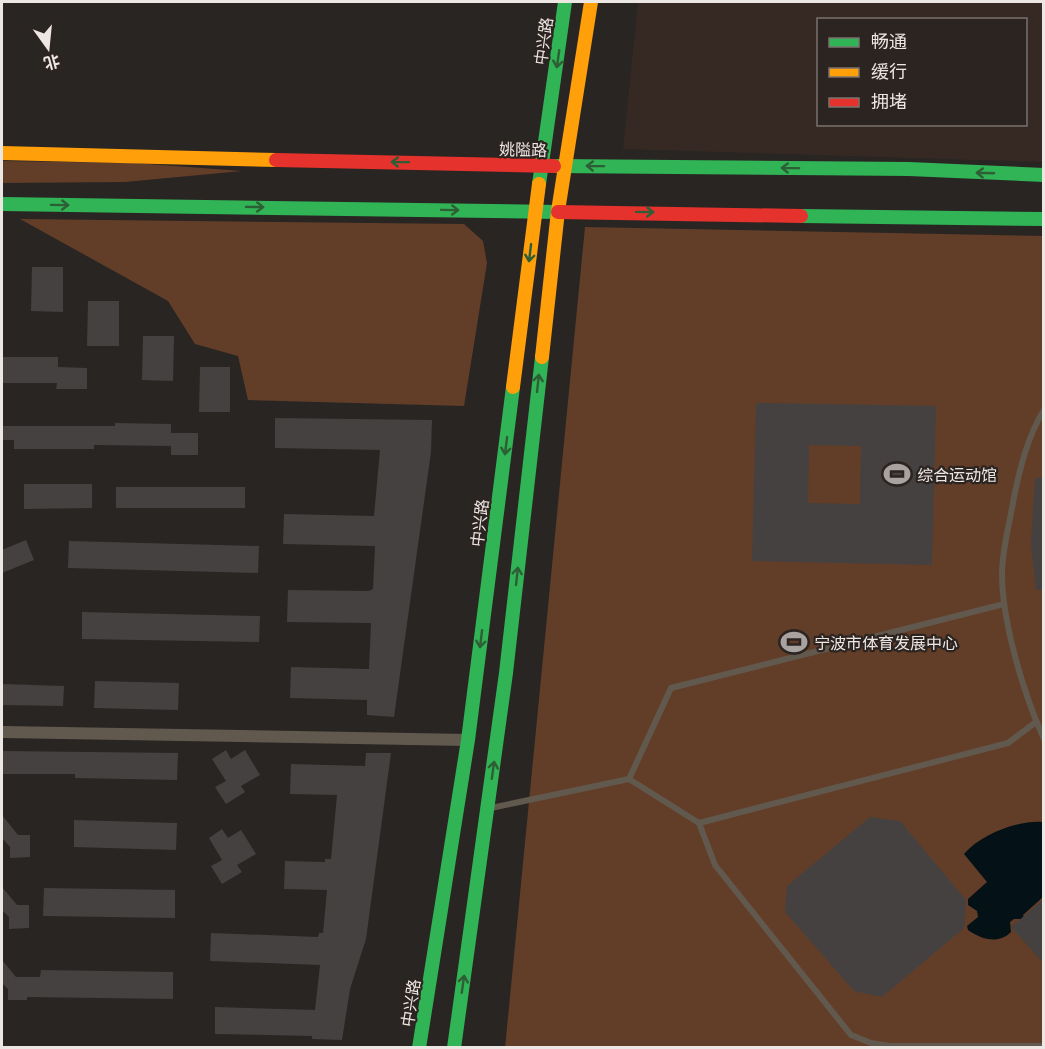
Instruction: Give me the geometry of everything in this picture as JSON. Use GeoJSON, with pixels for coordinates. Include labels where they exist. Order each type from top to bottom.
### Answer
{"type":"FeatureCollection","features":[{"type":"Feature","properties":{"kind":"main road","name":"中兴路"},"geometry":{"type":"LineString","coordinates":[[420,1044],[468,740],[536,211],[566,2]]}},
{"type":"Feature","properties":{"kind":"main road"},"geometry":{"type":"LineString","coordinates":[[455,1045],[506,673],[558,211],[591,2]]}},
{"type":"Feature","properties":{"kind":"main road","name":"姚隘路"},"geometry":{"type":"LineString","coordinates":[[2,153],[543,166],[909,169],[1044,175]]}},
{"type":"Feature","properties":{"kind":"main road"},"geometry":{"type":"LineString","coordinates":[[2,204],[1044,219]]}},
{"type":"Feature","properties":{"kind":"street"},"geometry":{"type":"LineString","coordinates":[[2,732],[468,740]]}},
{"type":"Feature","properties":{"kind":"lane"},"geometry":{"type":"LineString","coordinates":[[1044,410],[1028,444],[1018,477],[1002,573],[1004,604],[1036,722],[1044,739]]}},
{"type":"Feature","properties":{"kind":"lane"},"geometry":{"type":"LineString","coordinates":[[629,779],[671,688],[1004,604]]}},
{"type":"Feature","properties":{"kind":"lane"},"geometry":{"type":"LineString","coordinates":[[699,823],[1008,743],[1036,722]]}},
{"type":"Feature","properties":{"kind":"lane"},"geometry":{"type":"LineString","coordinates":[[487,809],[629,779],[699,823],[715,865],[851,1035],[890,1046],[1044,1046]]}},
{"type":"Feature","properties":{"kind":"shaded area"},"geometry":{"type":"Polygon","coordinates":[[[638,2],[1043,2],[1043,162],[623,149],[638,2]]]}},
{"type":"Feature","properties":{"kind":"shaded area"},"geometry":{"type":"Polygon","coordinates":[[[2,161],[134,163],[242,171],[125,182],[2,183],[2,161]]]}},
{"type":"Feature","properties":{"kind":"shaded area"},"geometry":{"type":"Polygon","coordinates":[[[20,219],[464,224],[483,241],[487,263],[464,406],[248,400],[238,356],[195,344],[168,301],[20,219]]]}},
{"type":"Feature","properties":{"kind":"shaded area","name":"宁波市体育发展中心"},"geometry":{"type":"Polygon","coordinates":[[[585,227],[1043,236],[1043,1047],[505,1048],[585,227]]]}},
{"type":"Feature","properties":{"kind":"shaded area"},"geometry":{"type":"Polygon","coordinates":[[[1043,822],[1043,897],[1023,915],[1025,919],[1014,919],[1010,922],[1011,932],[1006,936],[990,939],[968,930],[967,926],[978,917],[977,911],[968,905],[968,899],[987,882],[964,854],[980,840],[1000,830],[1023,823],[1043,822]]]}},
{"type":"Feature","properties":{"kind":"building"},"geometry":{"type":"Polygon","coordinates":[[[32,267],[63,267],[63,312],[31,311],[32,267]]]}},
{"type":"Feature","properties":{"kind":"building"},"geometry":{"type":"Polygon","coordinates":[[[88,301],[119,301],[119,346],[87,346],[88,301]]]}},
{"type":"Feature","properties":{"kind":"building"},"geometry":{"type":"Polygon","coordinates":[[[143,336],[174,336],[173,381],[142,380],[143,336]]]}},
{"type":"Feature","properties":{"kind":"building"},"geometry":{"type":"Polygon","coordinates":[[[2,357],[58,357],[58,367],[87,368],[87,389],[56,389],[57,383],[2,383],[2,357]]]}},
{"type":"Feature","properties":{"kind":"building"},"geometry":{"type":"Polygon","coordinates":[[[200,367],[230,367],[230,412],[199,412],[200,367]]]}},
{"type":"Feature","properties":{"kind":"building","name":"综合运动馆"},"geometry":{"type":"Polygon","coordinates":[[[756,403],[936,406],[932,565],[752,561],[756,403]],[[809,445],[808,503],[860,504],[861,446],[809,445]]]}},
{"type":"Feature","properties":{"kind":"building"},"geometry":{"type":"Polygon","coordinates":[[[275,418],[432,420],[431,452],[394,717],[367,715],[367,700],[290,698],[291,667],[369,669],[371,623],[287,622],[288,590],[369,591],[373,589],[375,546],[283,544],[284,514],[374,516],[380,450],[275,448],[275,418]]]}},
{"type":"Feature","properties":{"kind":"building"},"geometry":{"type":"Polygon","coordinates":[[[115,423],[171,424],[171,433],[198,433],[198,455],[171,455],[171,446],[94,445],[94,449],[14,449],[14,440],[2,440],[2,426],[115,426],[115,423]]]}},
{"type":"Feature","properties":{"kind":"building"},"geometry":{"type":"Polygon","coordinates":[[[1035,478],[1044,478],[1044,590],[1036,590],[1031,543],[1035,478]]]}},
{"type":"Feature","properties":{"kind":"building"},"geometry":{"type":"Polygon","coordinates":[[[24,484],[92,484],[92,508],[24,509],[24,484]]]}},
{"type":"Feature","properties":{"kind":"building"},"geometry":{"type":"Polygon","coordinates":[[[116,487],[245,487],[245,508],[116,508],[116,487]]]}},
{"type":"Feature","properties":{"kind":"building"},"geometry":{"type":"Polygon","coordinates":[[[26,540],[34,560],[2,573],[2,550],[26,540]]]}},
{"type":"Feature","properties":{"kind":"building"},"geometry":{"type":"Polygon","coordinates":[[[69,541],[259,546],[258,573],[68,568],[69,541]]]}},
{"type":"Feature","properties":{"kind":"building"},"geometry":{"type":"Polygon","coordinates":[[[82,612],[260,616],[259,642],[82,639],[82,612]]]}},
{"type":"Feature","properties":{"kind":"building"},"geometry":{"type":"Polygon","coordinates":[[[95,681],[179,683],[178,710],[94,708],[95,681]]]}},
{"type":"Feature","properties":{"kind":"building"},"geometry":{"type":"Polygon","coordinates":[[[2,684],[64,686],[63,706],[2,705],[2,684]]]}},
{"type":"Feature","properties":{"kind":"building"},"geometry":{"type":"Polygon","coordinates":[[[226,750],[231,759],[245,750],[260,775],[241,786],[245,792],[226,804],[215,787],[226,781],[212,759],[226,750]]]}},
{"type":"Feature","properties":{"kind":"building"},"geometry":{"type":"Polygon","coordinates":[[[2,751],[178,753],[177,780],[75,778],[75,774],[2,774],[2,751]]]}},
{"type":"Feature","properties":{"kind":"building"},"geometry":{"type":"Polygon","coordinates":[[[366,753],[391,753],[366,939],[350,989],[342,1040],[312,1039],[312,1036],[215,1034],[215,1007],[315,1010],[320,965],[210,961],[211,933],[318,937],[319,933],[323,933],[327,890],[284,889],[285,861],[325,862],[325,859],[331,859],[337,795],[290,794],[291,764],[365,766],[366,753]]]}},
{"type":"Feature","properties":{"kind":"building"},"geometry":{"type":"Polygon","coordinates":[[[2,815],[18,835],[30,835],[30,857],[10,858],[10,847],[2,838],[2,815]]]}},
{"type":"Feature","properties":{"kind":"building"},"geometry":{"type":"Polygon","coordinates":[[[870,817],[900,821],[966,900],[964,928],[882,997],[854,991],[785,912],[787,886],[870,817]]]}},
{"type":"Feature","properties":{"kind":"building"},"geometry":{"type":"Polygon","coordinates":[[[74,820],[177,823],[176,850],[74,847],[74,820]]]}},
{"type":"Feature","properties":{"kind":"building"},"geometry":{"type":"Polygon","coordinates":[[[222,829],[228,838],[241,830],[256,854],[237,865],[242,872],[222,884],[211,866],[222,860],[209,838],[222,829]]]}},
{"type":"Feature","properties":{"kind":"building"},"geometry":{"type":"Polygon","coordinates":[[[2,887],[17,905],[29,905],[29,928],[9,929],[9,917],[2,910],[2,887]]]}},
{"type":"Feature","properties":{"kind":"building"},"geometry":{"type":"Polygon","coordinates":[[[44,888],[175,890],[175,918],[43,916],[44,888]]]}},
{"type":"Feature","properties":{"kind":"building"},"geometry":{"type":"Polygon","coordinates":[[[1044,899],[1044,964],[1011,927],[1044,899]]]}},
{"type":"Feature","properties":{"kind":"building"},"geometry":{"type":"Polygon","coordinates":[[[2,960],[16,977],[40,977],[41,970],[173,972],[173,999],[27,997],[27,1000],[8,1000],[8,989],[2,983],[2,960]]]}},
{"type":"Feature","properties":{"kind":"traffic: fast"},"geometry":{"type":"LineString","coordinates":[[539,184],[565,2]]}},
{"type":"Feature","properties":{"kind":"traffic: fast"},"geometry":{"type":"LineString","coordinates":[[554,166],[909,169],[1044,175]]}},
{"type":"Feature","properties":{"kind":"traffic: fast"},"geometry":{"type":"LineString","coordinates":[[2,204],[558,212]]}},
{"type":"Feature","properties":{"kind":"traffic: fast"},"geometry":{"type":"LineString","coordinates":[[801,216],[1044,219]]}},
{"type":"Feature","properties":{"kind":"traffic: fast"},"geometry":{"type":"LineString","coordinates":[[454,1048],[506,673],[542,357]]}},
{"type":"Feature","properties":{"kind":"traffic: fast"},"geometry":{"type":"LineString","coordinates":[[419,1048],[468,740],[513,387]]}},
{"type":"Feature","properties":{"kind":"traffic: slow"},"geometry":{"type":"LineString","coordinates":[[542,357],[558,211],[591,2]]}},
{"type":"Feature","properties":{"kind":"traffic: slow"},"geometry":{"type":"LineString","coordinates":[[2,153],[276,160]]}},
{"type":"Feature","properties":{"kind":"traffic: slow"},"geometry":{"type":"LineString","coordinates":[[513,387],[539,184]]}},
{"type":"Feature","properties":{"kind":"traffic: jam"},"geometry":{"type":"LineString","coordinates":[[276,160],[554,166]]}},
{"type":"Feature","properties":{"kind":"traffic: jam"},"geometry":{"type":"LineString","coordinates":[[558,212],[801,216]]}},
{"type":"Feature","properties":{"kind":"place","name":"综合运动馆"},"geometry":{"type":"Point","coordinates":[897,474]}},
{"type":"Feature","properties":{"kind":"place","name":"宁波市体育发展中心"},"geometry":{"type":"Point","coordinates":[794,642]}}]}
